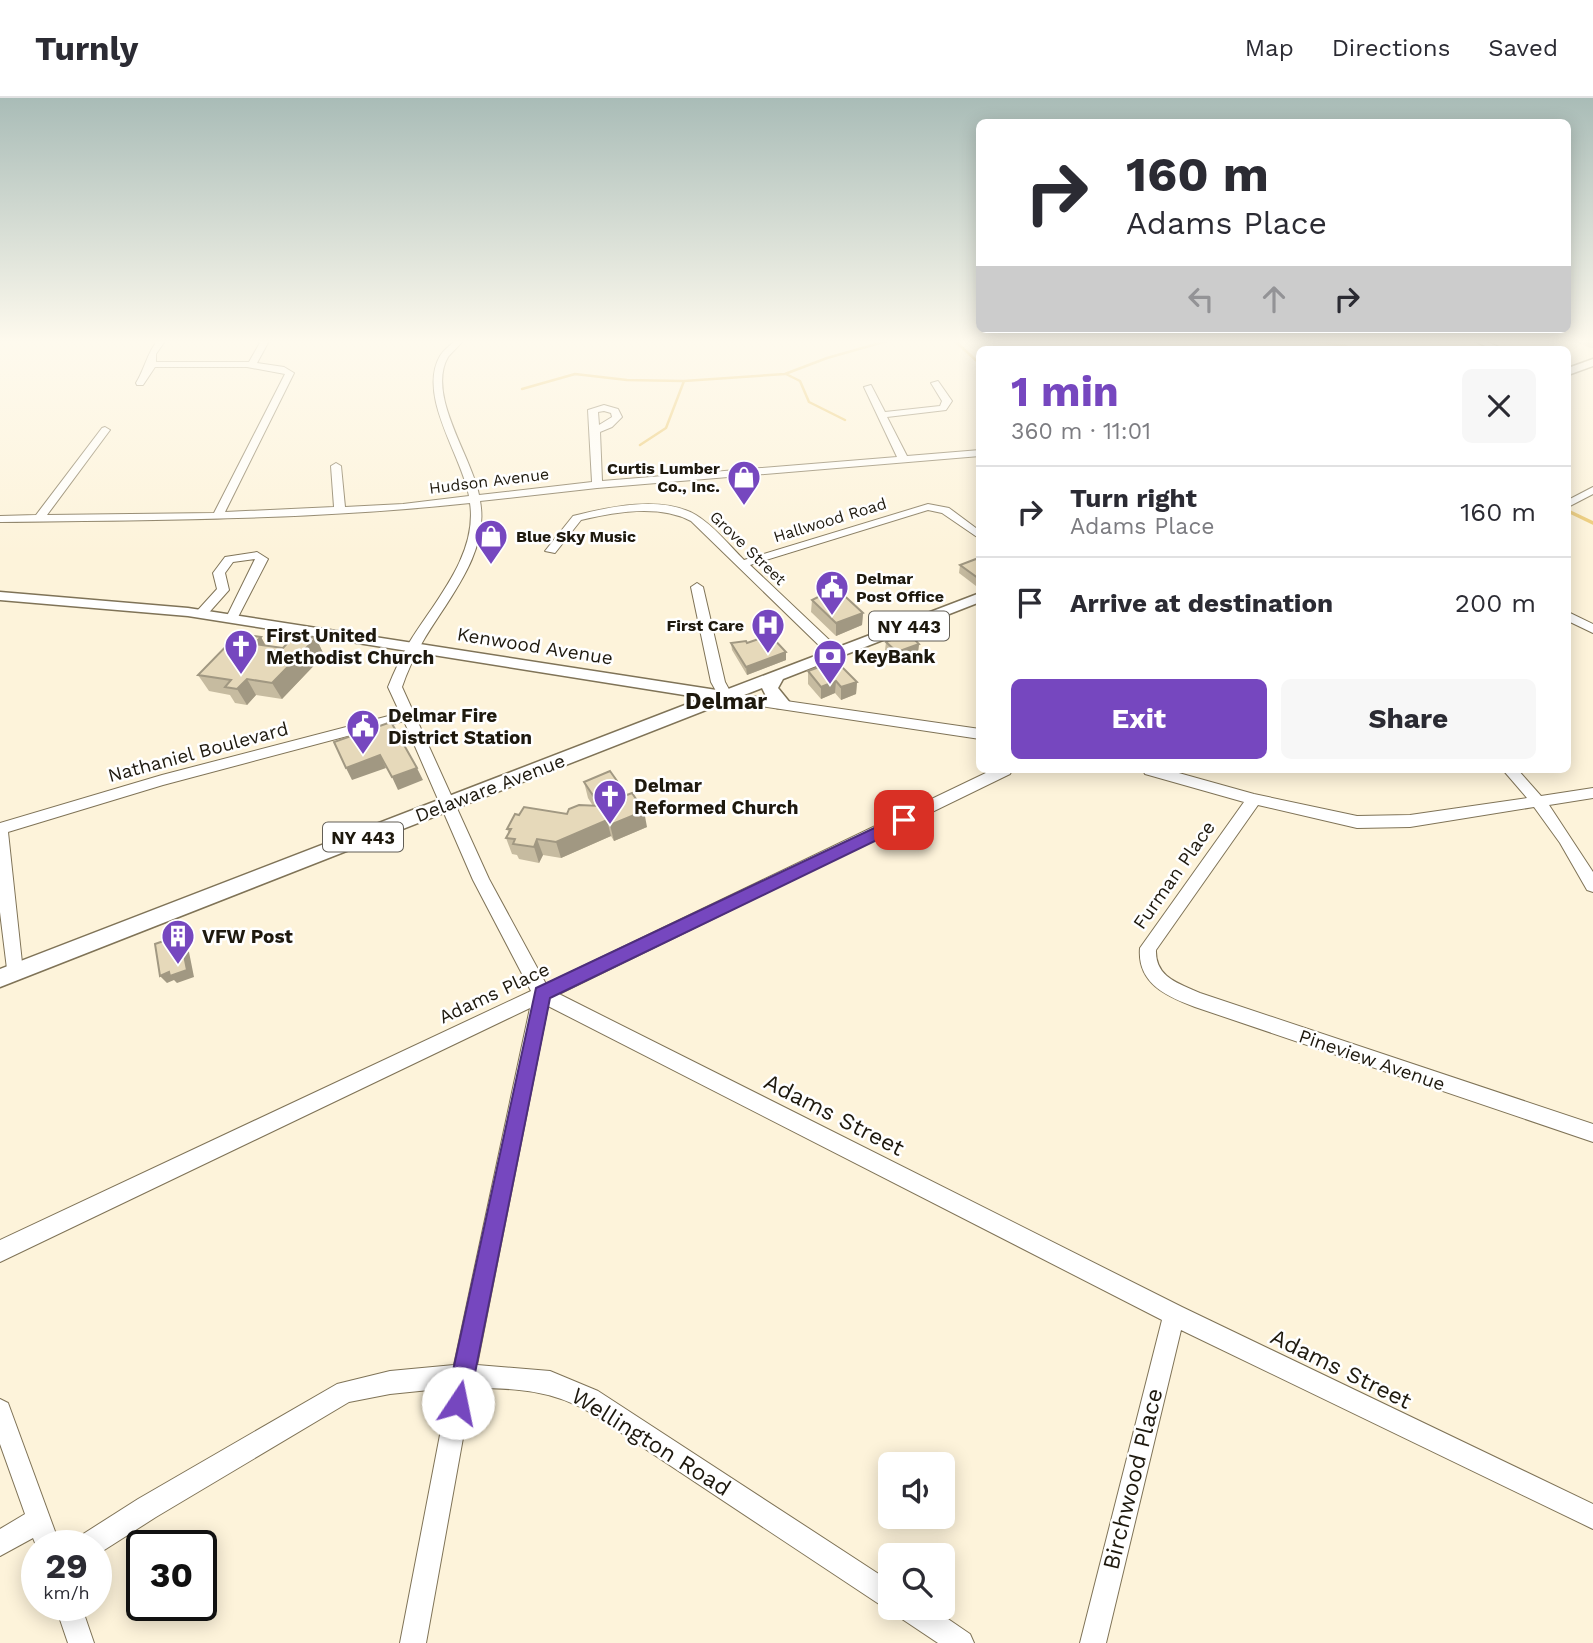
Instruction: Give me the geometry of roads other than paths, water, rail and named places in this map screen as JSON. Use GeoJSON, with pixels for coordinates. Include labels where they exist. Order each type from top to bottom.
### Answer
{"type":"FeatureCollection","features":[{"type":"Feature","properties":{"kind":"main road","name":"Kenwood Avenue"},"geometry":{"type":"LineString","coordinates":[[0,596],[232,618],[726,697]]}},
{"type":"Feature","properties":{"kind":"main road","name":"Delaware Avenue"},"geometry":{"type":"LineString","coordinates":[[7,975],[976,599]]}},
{"type":"Feature","properties":{"kind":"main road"},"geometry":{"type":"LineString","coordinates":[[778,677],[770,688],[783,704]]}},
{"type":"Feature","properties":{"kind":"street"},"geometry":{"type":"LineString","coordinates":[[218,516],[271,413]]}},
{"type":"Feature","properties":{"kind":"street"},"geometry":{"type":"LineString","coordinates":[[413,1643],[463,1376],[542,994],[481,880],[395,687],[401,666],[467,559],[475,534],[475,502],[445,413]]}},
{"type":"Feature","properties":{"kind":"street"},"geometry":{"type":"LineString","coordinates":[[899,413],[883,415],[904,461]]}},
{"type":"Feature","properties":{"kind":"street"},"geometry":{"type":"LineString","coordinates":[[39,519],[105,430]]}},
{"type":"Feature","properties":{"kind":"street"},"geometry":{"type":"LineString","coordinates":[[595,430],[597,485]]}},
{"type":"Feature","properties":{"kind":"street","name":"Hudson Avenue"},"geometry":{"type":"LineString","coordinates":[[0,519],[218,516],[475,502],[597,485],[976,453]]}},
{"type":"Feature","properties":{"kind":"street"},"geometry":{"type":"LineString","coordinates":[[336,466],[340,510]]}},
{"type":"Feature","properties":{"kind":"street"},"geometry":{"type":"LineString","coordinates":[[1571,502],[1593,490]]}},
{"type":"Feature","properties":{"kind":"street","name":"Hallwood Road"},"geometry":{"type":"LineString","coordinates":[[742,564],[928,507],[945,510],[976,533]]}},
{"type":"Feature","properties":{"kind":"street","name":"Grove Street"},"geometry":{"type":"LineString","coordinates":[[551,551],[577,518],[607,512],[670,509],[687,513],[837,654]]}},
{"type":"Feature","properties":{"kind":"street"},"geometry":{"type":"LineString","coordinates":[[201,614],[223,590],[219,573],[229,559],[257,555],[262,559],[256,575],[232,618]]}},
{"type":"Feature","properties":{"kind":"street"},"geometry":{"type":"LineString","coordinates":[[696,587],[718,682],[726,697]]}},
{"type":"Feature","properties":{"kind":"street"},"geometry":{"type":"LineString","coordinates":[[1571,618],[1593,629]]}},
{"type":"Feature","properties":{"kind":"street","name":"Kenwood Avenue"},"geometry":{"type":"LineString","coordinates":[[726,697],[976,733]]}},
{"type":"Feature","properties":{"kind":"street","name":"Nathaniel Boulevard"},"geometry":{"type":"LineString","coordinates":[[0,829],[162,780],[407,716]]}},
{"type":"Feature","properties":{"kind":"street","name":"Adams Place"},"geometry":{"type":"LineString","coordinates":[[0,1251],[542,994],[999,773]]}},
{"type":"Feature","properties":{"kind":"street"},"geometry":{"type":"LineString","coordinates":[[1161,773],[1330,818],[1370,822],[1410,821],[1593,793]]}},
{"type":"Feature","properties":{"kind":"street"},"geometry":{"type":"LineString","coordinates":[[1513,773],[1539,800],[1561,829],[1593,886]]}},
{"type":"Feature","properties":{"kind":"street","name":"Furman Place"},"geometry":{"type":"LineString","coordinates":[[1155,978],[1146,960],[1148,948],[1254,799]]}},
{"type":"Feature","properties":{"kind":"street"},"geometry":{"type":"LineString","coordinates":[[0,829],[7,975]]}},
{"type":"Feature","properties":{"kind":"street","name":"Pineview Avenue"},"geometry":{"type":"LineString","coordinates":[[1155,978],[1195,999],[1593,1133]]}},
{"type":"Feature","properties":{"kind":"street","name":"Adams Street"},"geometry":{"type":"LineString","coordinates":[[542,994],[1174,1315],[1593,1517]]}},
{"type":"Feature","properties":{"kind":"street","name":"Birchwood Place"},"geometry":{"type":"LineString","coordinates":[[1093,1643],[1174,1315]]}},
{"type":"Feature","properties":{"kind":"street","name":"Wellington Road"},"geometry":{"type":"LineString","coordinates":[[112,1530],[345,1392],[367,1386],[463,1376],[540,1380],[578,1392],[878,1588]]}},
{"type":"Feature","properties":{"kind":"street"},"geometry":{"type":"LineString","coordinates":[[0,1411],[43,1530]]}},
{"type":"Feature","properties":{"kind":"street"},"geometry":{"type":"LineString","coordinates":[[0,1543],[39,1520]]}},
{"type":"Feature","properties":{"kind":"street"},"geometry":{"type":"LineString","coordinates":[[926,1620],[961,1643]]}},
{"type":"Feature","properties":{"kind":"street"},"geometry":{"type":"LineString","coordinates":[[73,1621],[81,1643]]}},
{"type":"Feature","properties":{"kind":"waterway"},"geometry":{"type":"LineString","coordinates":[[640,445],[666,428],[672,413]]}},
{"type":"Feature","properties":{"kind":"waterway"},"geometry":{"type":"LineString","coordinates":[[831,413],[845,420]]}},
{"type":"Feature","properties":{"kind":"waterway"},"geometry":{"type":"LineString","coordinates":[[1571,512],[1593,523]]}},
{"type":"Feature","properties":{"kind":"place","name":"Curtis Lumber Co., Inc."},"geometry":{"type":"Point","coordinates":[744,507]}},
{"type":"Feature","properties":{"kind":"place","name":"Blue Sky Music"},"geometry":{"type":"Point","coordinates":[491,566]}},
{"type":"Feature","properties":{"kind":"place","name":"Delmar Post Office"},"geometry":{"type":"Point","coordinates":[832,617]}},
{"type":"Feature","properties":{"kind":"place","name":"First Care"},"geometry":{"type":"Point","coordinates":[768,655]}},
{"type":"Feature","properties":{"kind":"place","name":"First United Methodist Church"},"geometry":{"type":"Point","coordinates":[241,676]}},
{"type":"Feature","properties":{"kind":"place","name":"KeyBank"},"geometry":{"type":"Point","coordinates":[830,686]}},
{"type":"Feature","properties":{"kind":"place","name":"Delmar Fire District Station"},"geometry":{"type":"Point","coordinates":[363,756]}},
{"type":"Feature","properties":{"kind":"place","name":"Delmar Reformed Church"},"geometry":{"type":"Point","coordinates":[610,826]}},
{"type":"Feature","properties":{"kind":"place","name":"VFW Post"},"geometry":{"type":"Point","coordinates":[178,966]}},
{"type":"Feature","properties":{"kind":"district","name":"Delmar"},"geometry":{"type":"Point","coordinates":[726,701]}}]}
